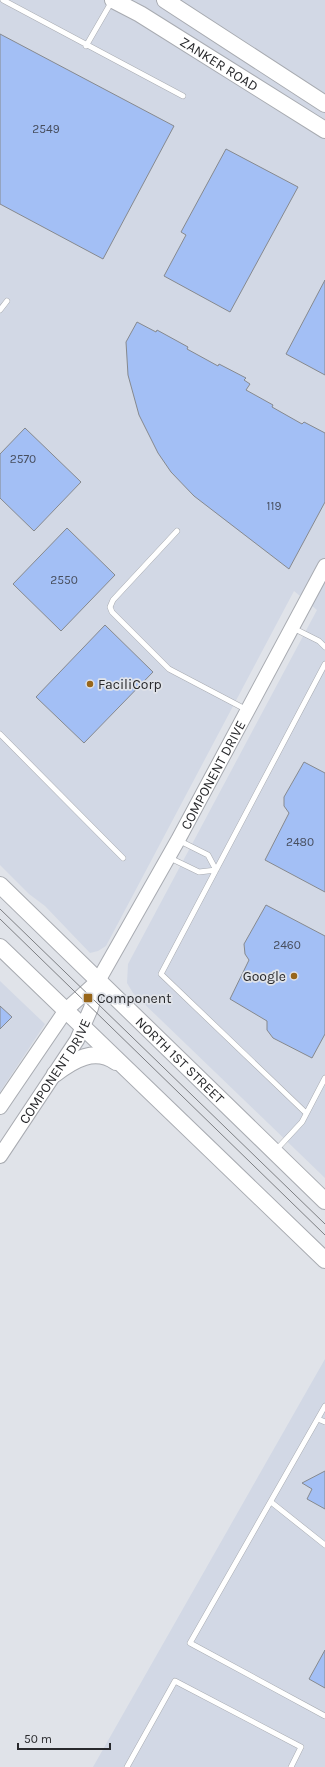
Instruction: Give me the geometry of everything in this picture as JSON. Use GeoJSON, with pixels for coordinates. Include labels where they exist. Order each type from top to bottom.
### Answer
{"type":"FeatureCollection","features":[{"type":"Feature","properties":{"kind":"main road","name":"ZANKER ROAD"},"geometry":{"type":"LineString","coordinates":[[113,0],[140,14],[325,130]]}},
{"type":"Feature","properties":{"kind":"main road","name":"ZANKER ROAD"},"geometry":{"type":"LineString","coordinates":[[165,0],[325,104]]}},
{"type":"Feature","properties":{"kind":"main road","name":"NORTH 1ST STREET"},"geometry":{"type":"LineString","coordinates":[[0,885],[325,1201]]}},
{"type":"Feature","properties":{"kind":"main road"},"geometry":{"type":"LineString","coordinates":[[0,947],[325,1260]]}},
{"type":"Feature","properties":{"kind":"main road"},"geometry":{"type":"LineString","coordinates":[[55,1074],[72,1061],[97,1055],[108,1056],[132,1074]]}},
{"type":"Feature","properties":{"kind":"street","name":"COMPONENT DRIVE"},"geometry":{"type":"LineString","coordinates":[[0,1156],[55,1074],[84,1027],[98,981],[169,857],[325,566]]}},
{"type":"Feature","properties":{"kind":"street","name":"COMPONENT DRIVE"},"geometry":{"type":"LineString","coordinates":[[0,1107],[66,1010],[98,981]]}},
{"type":"Feature","properties":{"kind":"lane"},"geometry":{"type":"LineString","coordinates":[[3,0],[86,46],[183,96]]}},
{"type":"Feature","properties":{"kind":"lane"},"geometry":{"type":"LineString","coordinates":[[86,46],[113,0]]}},
{"type":"Feature","properties":{"kind":"lane"},"geometry":{"type":"LineString","coordinates":[[0,310],[7,302]]}},
{"type":"Feature","properties":{"kind":"lane"},"geometry":{"type":"LineString","coordinates":[[177,531],[113,600],[110,607],[112,612],[169,669],[248,710]]}},
{"type":"Feature","properties":{"kind":"lane"},"geometry":{"type":"LineString","coordinates":[[292,628],[319,641],[325,647]]}},
{"type":"Feature","properties":{"kind":"lane"},"geometry":{"type":"LineString","coordinates":[[306,1113],[161,974],[325,664]]}},
{"type":"Feature","properties":{"kind":"lane"},"geometry":{"type":"LineString","coordinates":[[0,734],[123,858]]}},
{"type":"Feature","properties":{"kind":"lane"},"geometry":{"type":"LineString","coordinates":[[178,840],[208,855],[216,870]]}},
{"type":"Feature","properties":{"kind":"lane"},"geometry":{"type":"LineString","coordinates":[[169,857],[199,872],[216,870]]}},
{"type":"Feature","properties":{"kind":"lane"},"geometry":{"type":"LineString","coordinates":[[274,1152],[302,1122],[325,1078]]}},
{"type":"Feature","properties":{"kind":"lane"},"geometry":{"type":"LineString","coordinates":[[325,1406],[190,1643],[325,1716]]}},
{"type":"Feature","properties":{"kind":"lane"},"geometry":{"type":"LineString","coordinates":[[318,1419],[325,1422]]}},
{"type":"Feature","properties":{"kind":"lane"},"geometry":{"type":"LineString","coordinates":[[271,1502],[325,1545]]}},
{"type":"Feature","properties":{"kind":"lane"},"geometry":{"type":"LineString","coordinates":[[127,1767],[176,1681],[301,1747],[291,1767]]}},
{"type":"Feature","properties":{"kind":"shaded area"},"geometry":{"type":"Polygon","coordinates":[[[0,0],[325,0],[325,1178],[133,993],[127,983],[128,964],[317,610],[294,591],[106,946],[98,951],[90,953],[45,906],[29,894],[0,865],[0,0]]]}},
{"type":"Feature","properties":{"kind":"shaded area"},"geometry":{"type":"Polygon","coordinates":[[[0,981],[45,1024],[0,1092],[0,981]]]}},
{"type":"Feature","properties":{"kind":"shaded area"},"geometry":{"type":"Polygon","coordinates":[[[325,1359],[325,1767],[93,1767],[325,1359]]]}},
{"type":"Feature","properties":{"kind":"building"},"geometry":{"type":"Polygon","coordinates":[[[0,34],[174,126],[103,259],[0,204],[0,34]]]}},
{"type":"Feature","properties":{"kind":"building"},"geometry":{"type":"Polygon","coordinates":[[[226,149],[298,187],[230,312],[164,276],[186,235],[181,232],[226,149]]]}},
{"type":"Feature","properties":{"kind":"building"},"geometry":{"type":"Polygon","coordinates":[[[325,280],[325,375],[286,354],[325,280]]]}},
{"type":"Feature","properties":{"kind":"building"},"geometry":{"type":"Polygon","coordinates":[[[137,322],[156,332],[157,330],[218,366],[219,364],[246,378],[244,380],[250,384],[246,390],[302,424],[304,422],[325,433],[325,502],[289,569],[194,496],[171,472],[158,453],[139,415],[128,375],[126,342],[137,322]]]}},
{"type":"Feature","properties":{"kind":"building"},"geometry":{"type":"Polygon","coordinates":[[[25,428],[81,482],[34,531],[0,498],[0,454],[25,428]]]}},
{"type":"Feature","properties":{"kind":"building"},"geometry":{"type":"Polygon","coordinates":[[[67,528],[115,575],[61,631],[13,584],[67,528]]]}},
{"type":"Feature","properties":{"kind":"building"},"geometry":{"type":"Polygon","coordinates":[[[105,625],[153,672],[84,743],[36,697],[105,625]]]}},
{"type":"Feature","properties":{"kind":"building"},"geometry":{"type":"Polygon","coordinates":[[[304,762],[325,773],[325,892],[265,860],[289,813],[284,806],[284,797],[304,762]]]}},
{"type":"Feature","properties":{"kind":"building"},"geometry":{"type":"Polygon","coordinates":[[[266,905],[325,936],[325,1034],[312,1058],[273,1038],[267,1030],[267,1021],[230,999],[249,960],[245,954],[244,944],[266,905]]]}},
{"type":"Feature","properties":{"kind":"building"},"geometry":{"type":"Polygon","coordinates":[[[0,1006],[12,1017],[0,1029],[0,1006]]]}},
{"type":"Feature","properties":{"kind":"building"},"geometry":{"type":"Polygon","coordinates":[[[325,1471],[325,1509],[307,1499],[312,1489],[302,1483],[325,1471]]]}},
{"type":"Feature","properties":{"kind":"building"},"geometry":{"type":"Polygon","coordinates":[[[325,1650],[325,1688],[309,1679],[325,1650]]]}},
{"type":"Feature","properties":{"kind":"tram line"},"geometry":{"type":"LineString","coordinates":[[0,909],[325,1224]]}},
{"type":"Feature","properties":{"kind":"tram line"},"geometry":{"type":"LineString","coordinates":[[0,919],[325,1235]]}},
{"type":"Feature","properties":{"kind":"place","name":"FaciliCorp"},"geometry":{"type":"Point","coordinates":[90,684]}},
{"type":"Feature","properties":{"kind":"place","name":"Google"},"geometry":{"type":"Point","coordinates":[294,976]}},
{"type":"Feature","properties":{"kind":"place","name":"Component"},"geometry":{"type":"Point","coordinates":[88,998]}}]}
